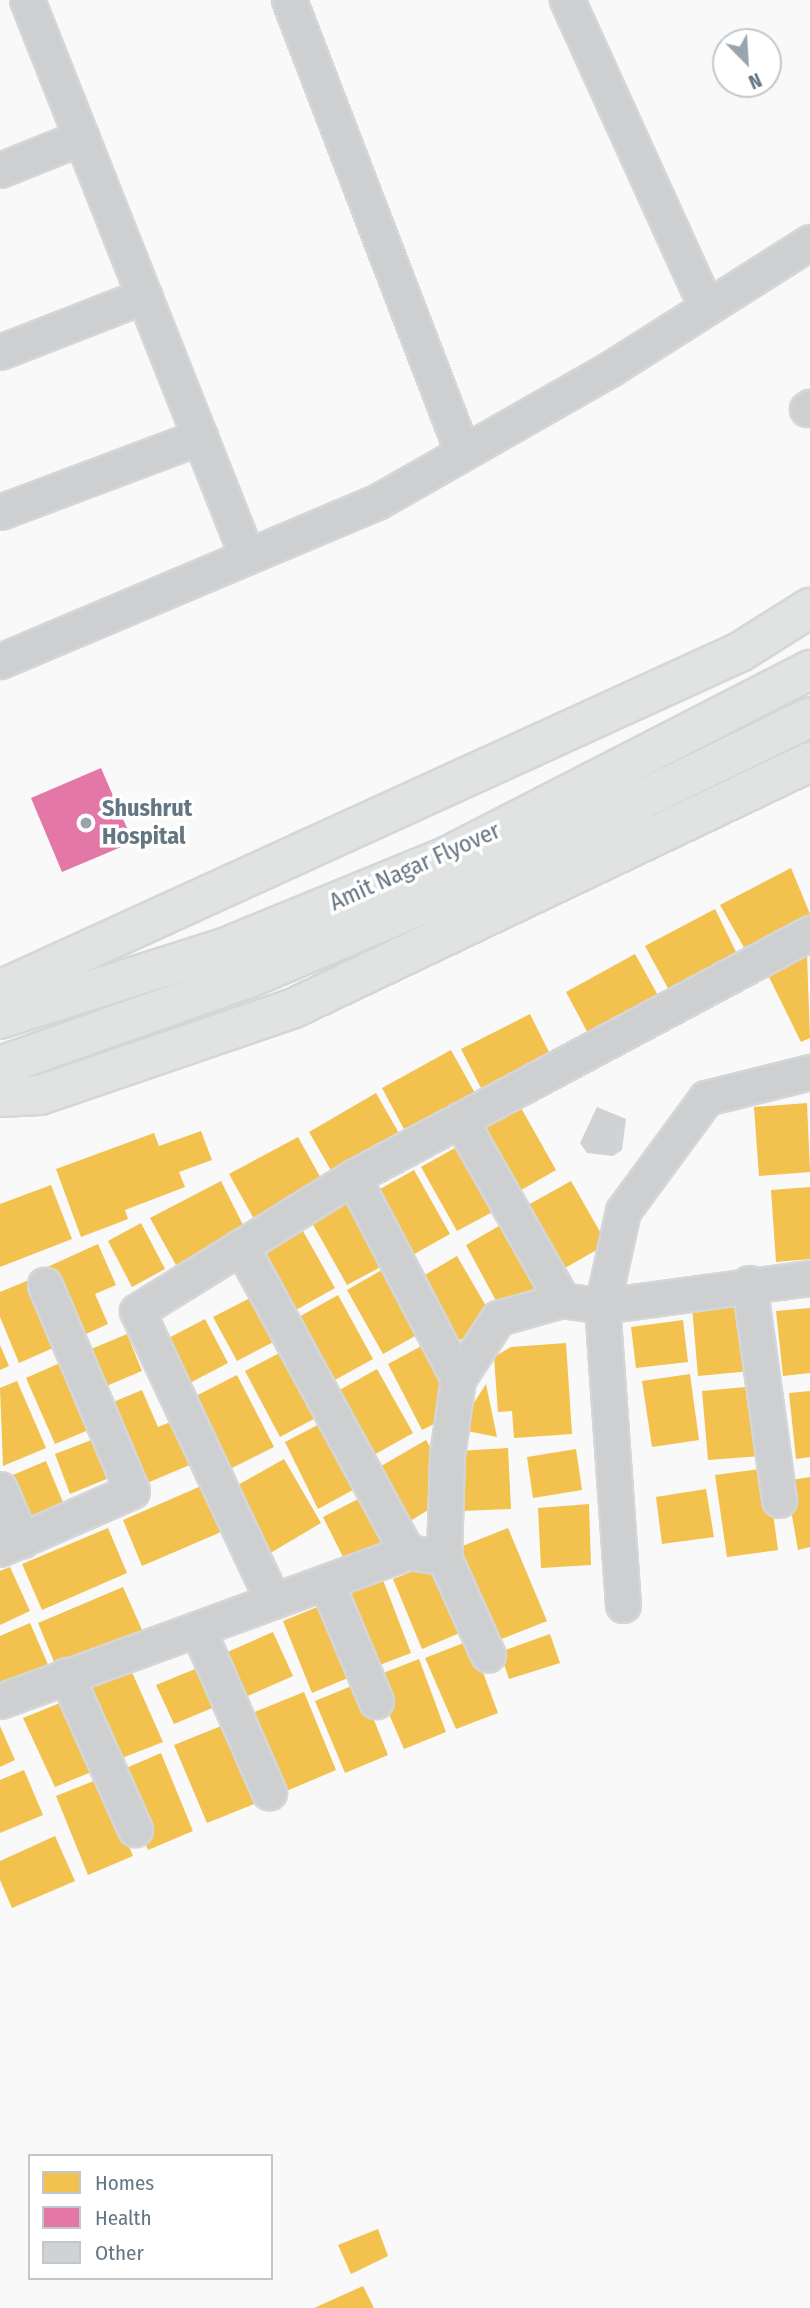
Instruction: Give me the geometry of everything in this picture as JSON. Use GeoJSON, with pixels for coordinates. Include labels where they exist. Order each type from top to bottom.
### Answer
{"type":"FeatureCollection","features":[{"type":"Feature","properties":{"kind":"main road"},"geometry":{"type":"LineString","coordinates":[[6,1007],[740,652],[810,608]]}},
{"type":"Feature","properties":{"kind":"main road","name":"Amit Nagar Flyover"},"geometry":{"type":"LineString","coordinates":[[6,1007],[225,948],[449,856],[810,670]]}},
{"type":"Feature","properties":{"kind":"main road","name":"Amit Nagar Flyover"},"geometry":{"type":"LineString","coordinates":[[13,1061],[249,978],[454,891],[810,717]]}},
{"type":"Feature","properties":{"kind":"main road"},"geometry":{"type":"LineString","coordinates":[[0,1097],[40,1095],[294,1008],[810,762]]}},
{"type":"Feature","properties":{"kind":"street"},"geometry":{"type":"LineString","coordinates":[[27,0],[247,556]]}},
{"type":"Feature","properties":{"kind":"street"},"geometry":{"type":"LineString","coordinates":[[289,0],[464,453]]}},
{"type":"Feature","properties":{"kind":"street"},"geometry":{"type":"LineString","coordinates":[[567,0],[706,307]]}},
{"type":"Feature","properties":{"kind":"street"},"geometry":{"type":"LineString","coordinates":[[0,170],[82,137]]}},
{"type":"Feature","properties":{"kind":"street"},"geometry":{"type":"LineString","coordinates":[[0,661],[377,502],[464,453],[810,242]]}},
{"type":"Feature","properties":{"kind":"street"},"geometry":{"type":"LineString","coordinates":[[0,352],[144,296]]}},
{"type":"Feature","properties":{"kind":"street"},"geometry":{"type":"LineString","coordinates":[[0,512],[200,437]]}},
{"type":"Feature","properties":{"kind":"street"},"geometry":{"type":"LineString","coordinates":[[273,1601],[137,1311],[353,1177],[462,1123],[810,933]]}},
{"type":"Feature","properties":{"kind":"street"},"geometry":{"type":"LineString","coordinates":[[623,1605],[602,1306],[624,1211],[706,1098],[810,1073]]}},
{"type":"Feature","properties":{"kind":"street"},"geometry":{"type":"LineString","coordinates":[[462,1123],[562,1300]]}},
{"type":"Feature","properties":{"kind":"street"},"geometry":{"type":"LineString","coordinates":[[353,1177],[458,1379]]}},
{"type":"Feature","properties":{"kind":"street"},"geometry":{"type":"LineString","coordinates":[[241,1246],[407,1552]]}},
{"type":"Feature","properties":{"kind":"street"},"geometry":{"type":"LineString","coordinates":[[488,1655],[444,1557],[447,1455],[458,1379],[498,1318],[562,1300],[602,1306],[749,1283],[810,1278]]}},
{"type":"Feature","properties":{"kind":"street"},"geometry":{"type":"LineString","coordinates":[[749,1283],[779,1500]]}},
{"type":"Feature","properties":{"kind":"street"},"geometry":{"type":"LineString","coordinates":[[0,1489],[11,1545],[132,1491],[46,1285]]}},
{"type":"Feature","properties":{"kind":"street"},"geometry":{"type":"LineString","coordinates":[[0,1701],[66,1675],[199,1632],[273,1601],[327,1584],[407,1552],[444,1557]]}},
{"type":"Feature","properties":{"kind":"street"},"geometry":{"type":"LineString","coordinates":[[327,1584],[376,1701]]}},
{"type":"Feature","properties":{"kind":"street"},"geometry":{"type":"LineString","coordinates":[[199,1632],[269,1792]]}},
{"type":"Feature","properties":{"kind":"street"},"geometry":{"type":"LineString","coordinates":[[66,1675],[135,1829]]}},
{"type":"Feature","properties":{"kind":"building: Homes"},"geometry":{"type":"Polygon","coordinates":[[[791,868],[810,914],[746,951],[720,905],[791,868]]]}},
{"type":"Feature","properties":{"kind":"building: Homes"},"geometry":{"type":"Polygon","coordinates":[[[715,909],[737,954],[670,992],[645,946],[715,909]]]}},
{"type":"Feature","properties":{"kind":"building: Homes"},"geometry":{"type":"Polygon","coordinates":[[[635,954],[660,999],[590,1037],[566,992],[635,954]]]}},
{"type":"Feature","properties":{"kind":"building: Homes"},"geometry":{"type":"Polygon","coordinates":[[[807,955],[810,1038],[801,1042],[768,975],[807,955]]]}},
{"type":"Feature","properties":{"kind":"building: Homes"},"geometry":{"type":"Polygon","coordinates":[[[530,1014],[552,1058],[483,1092],[461,1049],[530,1014]]]}},
{"type":"Feature","properties":{"kind":"building: Homes"},"geometry":{"type":"Polygon","coordinates":[[[451,1050],[476,1095],[406,1133],[382,1088],[451,1050]]]}},
{"type":"Feature","properties":{"kind":"building: Homes"},"geometry":{"type":"Polygon","coordinates":[[[376,1093],[400,1135],[333,1174],[309,1132],[376,1093]]]}},
{"type":"Feature","properties":{"kind":"building: Homes"},"geometry":{"type":"Polygon","coordinates":[[[807,1103],[810,1172],[759,1176],[754,1107],[807,1103]]]}},
{"type":"Feature","properties":{"kind":"building: Homes"},"geometry":{"type":"Polygon","coordinates":[[[520,1106],[556,1170],[516,1193],[480,1129],[520,1106]]]}},
{"type":"Feature","properties":{"kind":"building: Homes"},"geometry":{"type":"Polygon","coordinates":[[[201,1131],[212,1160],[179,1172],[185,1187],[125,1210],[128,1219],[81,1237],[56,1169],[154,1133],[159,1146],[201,1131]]]}},
{"type":"Feature","properties":{"kind":"building: Homes"},"geometry":{"type":"Polygon","coordinates":[[[298,1137],[323,1182],[254,1219],[229,1174],[298,1137]]]}},
{"type":"Feature","properties":{"kind":"building: Homes"},"geometry":{"type":"Polygon","coordinates":[[[462,1144],[498,1209],[457,1231],[421,1167],[462,1144]]]}},
{"type":"Feature","properties":{"kind":"building: Homes"},"geometry":{"type":"Polygon","coordinates":[[[414,1170],[450,1234],[409,1257],[373,1193],[414,1170]]]}},
{"type":"Feature","properties":{"kind":"building: Homes"},"geometry":{"type":"Polygon","coordinates":[[[221,1181],[243,1225],[176,1265],[150,1218],[221,1181]]]}},
{"type":"Feature","properties":{"kind":"building: Homes"},"geometry":{"type":"Polygon","coordinates":[[[571,1181],[607,1244],[558,1272],[521,1209],[571,1181]]]}},
{"type":"Feature","properties":{"kind":"building: Homes"},"geometry":{"type":"Polygon","coordinates":[[[51,1185],[72,1239],[0,1267],[0,1204],[51,1185]]]}},
{"type":"Feature","properties":{"kind":"building: Homes"},"geometry":{"type":"Polygon","coordinates":[[[810,1187],[810,1259],[776,1262],[771,1190],[810,1187]]]}},
{"type":"Feature","properties":{"kind":"building: Homes"},"geometry":{"type":"Polygon","coordinates":[[[351,1199],[388,1263],[347,1285],[311,1221],[351,1199]]]}},
{"type":"Feature","properties":{"kind":"building: Homes"},"geometry":{"type":"Polygon","coordinates":[[[506,1222],[542,1287],[501,1310],[466,1245],[506,1222]]]}},
{"type":"Feature","properties":{"kind":"building: Homes"},"geometry":{"type":"Polygon","coordinates":[[[141,1223],[165,1269],[132,1287],[108,1241],[141,1223]]]}},
{"type":"Feature","properties":{"kind":"building: Homes"},"geometry":{"type":"Polygon","coordinates":[[[299,1224],[335,1288],[294,1311],[258,1246],[299,1224]]]}},
{"type":"Feature","properties":{"kind":"building: Homes"},"geometry":{"type":"Polygon","coordinates":[[[98,1244],[116,1285],[95,1294],[108,1324],[77,1338],[45,1268],[98,1244]]]}},
{"type":"Feature","properties":{"kind":"building: Homes"},"geometry":{"type":"Polygon","coordinates":[[[457,1256],[494,1320],[453,1344],[418,1279],[457,1256]]]}},
{"type":"Feature","properties":{"kind":"building: Homes"},"geometry":{"type":"Polygon","coordinates":[[[387,1267],[424,1331],[383,1354],[347,1290],[387,1267]]]}},
{"type":"Feature","properties":{"kind":"building: Homes"},"geometry":{"type":"Polygon","coordinates":[[[34,1278],[62,1344],[19,1363],[0,1317],[0,1292],[34,1278]]]}},
{"type":"Feature","properties":{"kind":"building: Homes"},"geometry":{"type":"Polygon","coordinates":[[[258,1294],[281,1338],[237,1361],[213,1317],[258,1294]]]}},
{"type":"Feature","properties":{"kind":"building: Homes"},"geometry":{"type":"Polygon","coordinates":[[[338,1295],[373,1359],[333,1381],[297,1318],[338,1295]]]}},
{"type":"Feature","properties":{"kind":"building: Homes"},"geometry":{"type":"Polygon","coordinates":[[[746,1302],[751,1371],[698,1376],[692,1307],[746,1302]]]}},
{"type":"Feature","properties":{"kind":"building: Homes"},"geometry":{"type":"Polygon","coordinates":[[[810,1308],[810,1373],[783,1376],[776,1311],[810,1308]]]}},
{"type":"Feature","properties":{"kind":"building: Homes"},"geometry":{"type":"Polygon","coordinates":[[[205,1319],[228,1363],[184,1386],[161,1342],[205,1319]]]}},
{"type":"Feature","properties":{"kind":"building: Homes"},"geometry":{"type":"Polygon","coordinates":[[[683,1320],[688,1362],[636,1368],[631,1327],[683,1320]]]}},
{"type":"Feature","properties":{"kind":"building: Homes"},"geometry":{"type":"Polygon","coordinates":[[[127,1334],[142,1371],[104,1387],[89,1350],[127,1334]]]}},
{"type":"Feature","properties":{"kind":"building: Homes"},"geometry":{"type":"Polygon","coordinates":[[[427,1343],[450,1387],[440,1421],[422,1430],[388,1364],[427,1343]]]}},
{"type":"Feature","properties":{"kind":"building: Homes"},"geometry":{"type":"Polygon","coordinates":[[[566,1343],[572,1434],[514,1438],[512,1411],[498,1412],[494,1357],[511,1347],[566,1343]]]}},
{"type":"Feature","properties":{"kind":"building: Homes"},"geometry":{"type":"Polygon","coordinates":[[[0,1345],[9,1366],[0,1370],[0,1345]]]}},
{"type":"Feature","properties":{"kind":"building: Homes"},"geometry":{"type":"Polygon","coordinates":[[[289,1348],[323,1414],[280,1437],[245,1371],[289,1348]]]}},
{"type":"Feature","properties":{"kind":"building: Homes"},"geometry":{"type":"Polygon","coordinates":[[[69,1359],[98,1426],[55,1444],[26,1378],[69,1359]]]}},
{"type":"Feature","properties":{"kind":"building: Homes"},"geometry":{"type":"Polygon","coordinates":[[[377,1369],[413,1433],[372,1456],[336,1392],[377,1369]]]}},
{"type":"Feature","properties":{"kind":"building: Homes"},"geometry":{"type":"Polygon","coordinates":[[[690,1374],[699,1440],[652,1447],[642,1381],[690,1374]]]}},
{"type":"Feature","properties":{"kind":"building: Homes"},"geometry":{"type":"Polygon","coordinates":[[[237,1375],[274,1447],[222,1473],[186,1401],[237,1375]]]}},
{"type":"Feature","properties":{"kind":"building: Homes"},"geometry":{"type":"Polygon","coordinates":[[[17,1381],[46,1448],[3,1466],[0,1388],[17,1381]]]}},
{"type":"Feature","properties":{"kind":"building: Homes"},"geometry":{"type":"Polygon","coordinates":[[[486,1384],[497,1437],[457,1429],[486,1384]]]}},
{"type":"Feature","properties":{"kind":"building: Homes"},"geometry":{"type":"Polygon","coordinates":[[[756,1386],[761,1456],[708,1460],[702,1391],[756,1386]]]}},
{"type":"Feature","properties":{"kind":"building: Homes"},"geometry":{"type":"Polygon","coordinates":[[[142,1390],[158,1427],[173,1421],[192,1464],[140,1486],[106,1405],[142,1390]]]}},
{"type":"Feature","properties":{"kind":"building: Homes"},"geometry":{"type":"Polygon","coordinates":[[[810,1391],[810,1457],[796,1459],[789,1393],[810,1391]]]}},
{"type":"Feature","properties":{"kind":"building: Homes"},"geometry":{"type":"Polygon","coordinates":[[[327,1420],[362,1485],[318,1509],[285,1442],[327,1420]]]}},
{"type":"Feature","properties":{"kind":"building: Homes"},"geometry":{"type":"Polygon","coordinates":[[[94,1439],[109,1478],[70,1494],[55,1454],[94,1439]]]}},
{"type":"Feature","properties":{"kind":"building: Homes"},"geometry":{"type":"Polygon","coordinates":[[[426,1440],[444,1471],[428,1481],[441,1502],[407,1523],[376,1469],[426,1440]]]}},
{"type":"Feature","properties":{"kind":"building: Homes"},"geometry":{"type":"Polygon","coordinates":[[[508,1448],[511,1509],[461,1511],[458,1451],[508,1448]]]}},
{"type":"Feature","properties":{"kind":"building: Homes"},"geometry":{"type":"Polygon","coordinates":[[[576,1449],[582,1490],[533,1498],[527,1457],[576,1449]]]}},
{"type":"Feature","properties":{"kind":"building: Homes"},"geometry":{"type":"Polygon","coordinates":[[[284,1459],[321,1523],[267,1555],[229,1490],[284,1459]]]}},
{"type":"Feature","properties":{"kind":"building: Homes"},"geometry":{"type":"Polygon","coordinates":[[[46,1461],[65,1507],[28,1523],[8,1477],[46,1461]]]}},
{"type":"Feature","properties":{"kind":"building: Homes"},"geometry":{"type":"Polygon","coordinates":[[[767,1468],[778,1550],[727,1557],[715,1475],[767,1468]]]}},
{"type":"Feature","properties":{"kind":"building: Homes"},"geometry":{"type":"Polygon","coordinates":[[[810,1477],[810,1547],[798,1550],[786,1481],[810,1477]]]}},
{"type":"Feature","properties":{"kind":"building: Homes"},"geometry":{"type":"Polygon","coordinates":[[[208,1483],[228,1529],[142,1566],[123,1520],[208,1483]]]}},
{"type":"Feature","properties":{"kind":"building: Homes"},"geometry":{"type":"Polygon","coordinates":[[[706,1489],[714,1537],[662,1544],[656,1497],[706,1489]]]}},
{"type":"Feature","properties":{"kind":"building: Homes"},"geometry":{"type":"Polygon","coordinates":[[[368,1494],[390,1538],[346,1563],[323,1517],[368,1494]]]}},
{"type":"Feature","properties":{"kind":"building: Homes"},"geometry":{"type":"Polygon","coordinates":[[[589,1504],[591,1565],[541,1568],[538,1508],[589,1504]]]}},
{"type":"Feature","properties":{"kind":"building: Homes"},"geometry":{"type":"Polygon","coordinates":[[[108,1528],[127,1573],[42,1610],[22,1564],[108,1528]]]}},
{"type":"Feature","properties":{"kind":"building: Homes"},"geometry":{"type":"Polygon","coordinates":[[[508,1528],[547,1621],[499,1640],[455,1549],[508,1528]]]}},
{"type":"Feature","properties":{"kind":"building: Homes"},"geometry":{"type":"Polygon","coordinates":[[[439,1561],[469,1629],[422,1649],[393,1579],[439,1561]]]}},
{"type":"Feature","properties":{"kind":"building: Homes"},"geometry":{"type":"Polygon","coordinates":[[[10,1567],[30,1611],[0,1625],[0,1571],[10,1567]]]}},
{"type":"Feature","properties":{"kind":"building: Homes"},"geometry":{"type":"Polygon","coordinates":[[[383,1580],[411,1653],[369,1669],[338,1598],[383,1580]]]}},
{"type":"Feature","properties":{"kind":"building: Homes"},"geometry":{"type":"Polygon","coordinates":[[[123,1587],[143,1632],[57,1669],[38,1623],[123,1587]]]}},
{"type":"Feature","properties":{"kind":"building: Homes"},"geometry":{"type":"Polygon","coordinates":[[[327,1603],[355,1675],[312,1693],[283,1621],[327,1603]]]}},
{"type":"Feature","properties":{"kind":"building: Homes"},"geometry":{"type":"Polygon","coordinates":[[[30,1623],[50,1669],[0,1690],[0,1636],[30,1623]]]}},
{"type":"Feature","properties":{"kind":"building: Homes"},"geometry":{"type":"Polygon","coordinates":[[[273,1632],[293,1676],[243,1698],[223,1654],[273,1632]]]}},
{"type":"Feature","properties":{"kind":"building: Homes"},"geometry":{"type":"Polygon","coordinates":[[[550,1634],[560,1663],[509,1679],[500,1652],[550,1634]]]}},
{"type":"Feature","properties":{"kind":"building: Homes"},"geometry":{"type":"Polygon","coordinates":[[[471,1640],[498,1713],[456,1729],[425,1658],[471,1640]]]}},
{"type":"Feature","properties":{"kind":"building: Homes"},"geometry":{"type":"Polygon","coordinates":[[[419,1659],[446,1732],[404,1749],[373,1677],[419,1659]]]}},
{"type":"Feature","properties":{"kind":"building: Homes"},"geometry":{"type":"Polygon","coordinates":[[[200,1667],[217,1706],[174,1724],[156,1685],[200,1667]]]}},
{"type":"Feature","properties":{"kind":"building: Homes"},"geometry":{"type":"Polygon","coordinates":[[[131,1670],[163,1742],[117,1760],[86,1687],[131,1670]]]}},
{"type":"Feature","properties":{"kind":"building: Homes"},"geometry":{"type":"Polygon","coordinates":[[[359,1683],[388,1755],[345,1773],[315,1701],[359,1683]]]}},
{"type":"Feature","properties":{"kind":"building: Homes"},"geometry":{"type":"Polygon","coordinates":[[[304,1692],[336,1770],[284,1792],[252,1713],[304,1692]]]}},
{"type":"Feature","properties":{"kind":"building: Homes"},"geometry":{"type":"Polygon","coordinates":[[[65,1701],[96,1770],[55,1787],[23,1718],[65,1701]]]}},
{"type":"Feature","properties":{"kind":"building: Homes"},"geometry":{"type":"Polygon","coordinates":[[[226,1724],[259,1802],[207,1823],[174,1745],[226,1724]]]}},
{"type":"Feature","properties":{"kind":"building: Homes"},"geometry":{"type":"Polygon","coordinates":[[[0,1726],[15,1760],[0,1767],[0,1726]]]}},
{"type":"Feature","properties":{"kind":"building: Homes"},"geometry":{"type":"Polygon","coordinates":[[[161,1753],[193,1831],[148,1850],[117,1772],[161,1753]]]}},
{"type":"Feature","properties":{"kind":"building: Homes"},"geometry":{"type":"Polygon","coordinates":[[[24,1770],[43,1815],[0,1833],[0,1780],[24,1770]]]}},
{"type":"Feature","properties":{"kind":"building: Homes"},"geometry":{"type":"Polygon","coordinates":[[[101,1778],[133,1856],[88,1875],[56,1796],[101,1778]]]}},
{"type":"Feature","properties":{"kind":"building: Homes"},"geometry":{"type":"Polygon","coordinates":[[[55,1836],[75,1881],[12,1908],[0,1880],[0,1861],[55,1836]]]}},
{"type":"Feature","properties":{"kind":"building: Homes"},"geometry":{"type":"Polygon","coordinates":[[[378,2229],[388,2256],[351,2274],[338,2245],[378,2229]]]}},
{"type":"Feature","properties":{"kind":"building: Homes"},"geometry":{"type":"Polygon","coordinates":[[[363,2286],[374,2308],[314,2308],[363,2286]]]}},
{"type":"Feature","properties":{"kind":"building: Health"},"geometry":{"type":"Polygon","coordinates":[[[101,768],[133,842],[62,872],[31,798],[101,768]]]}},
{"type":"Feature","properties":{"kind":"building: Other"},"geometry":{"type":"Polygon","coordinates":[[[597,1107],[626,1119],[622,1150],[613,1156],[587,1153],[580,1143],[597,1107]]]}},
{"type":"Feature","properties":{"kind":"place","name":"Shushrut Hospital"},"geometry":{"type":"Point","coordinates":[86,823]}}]}
